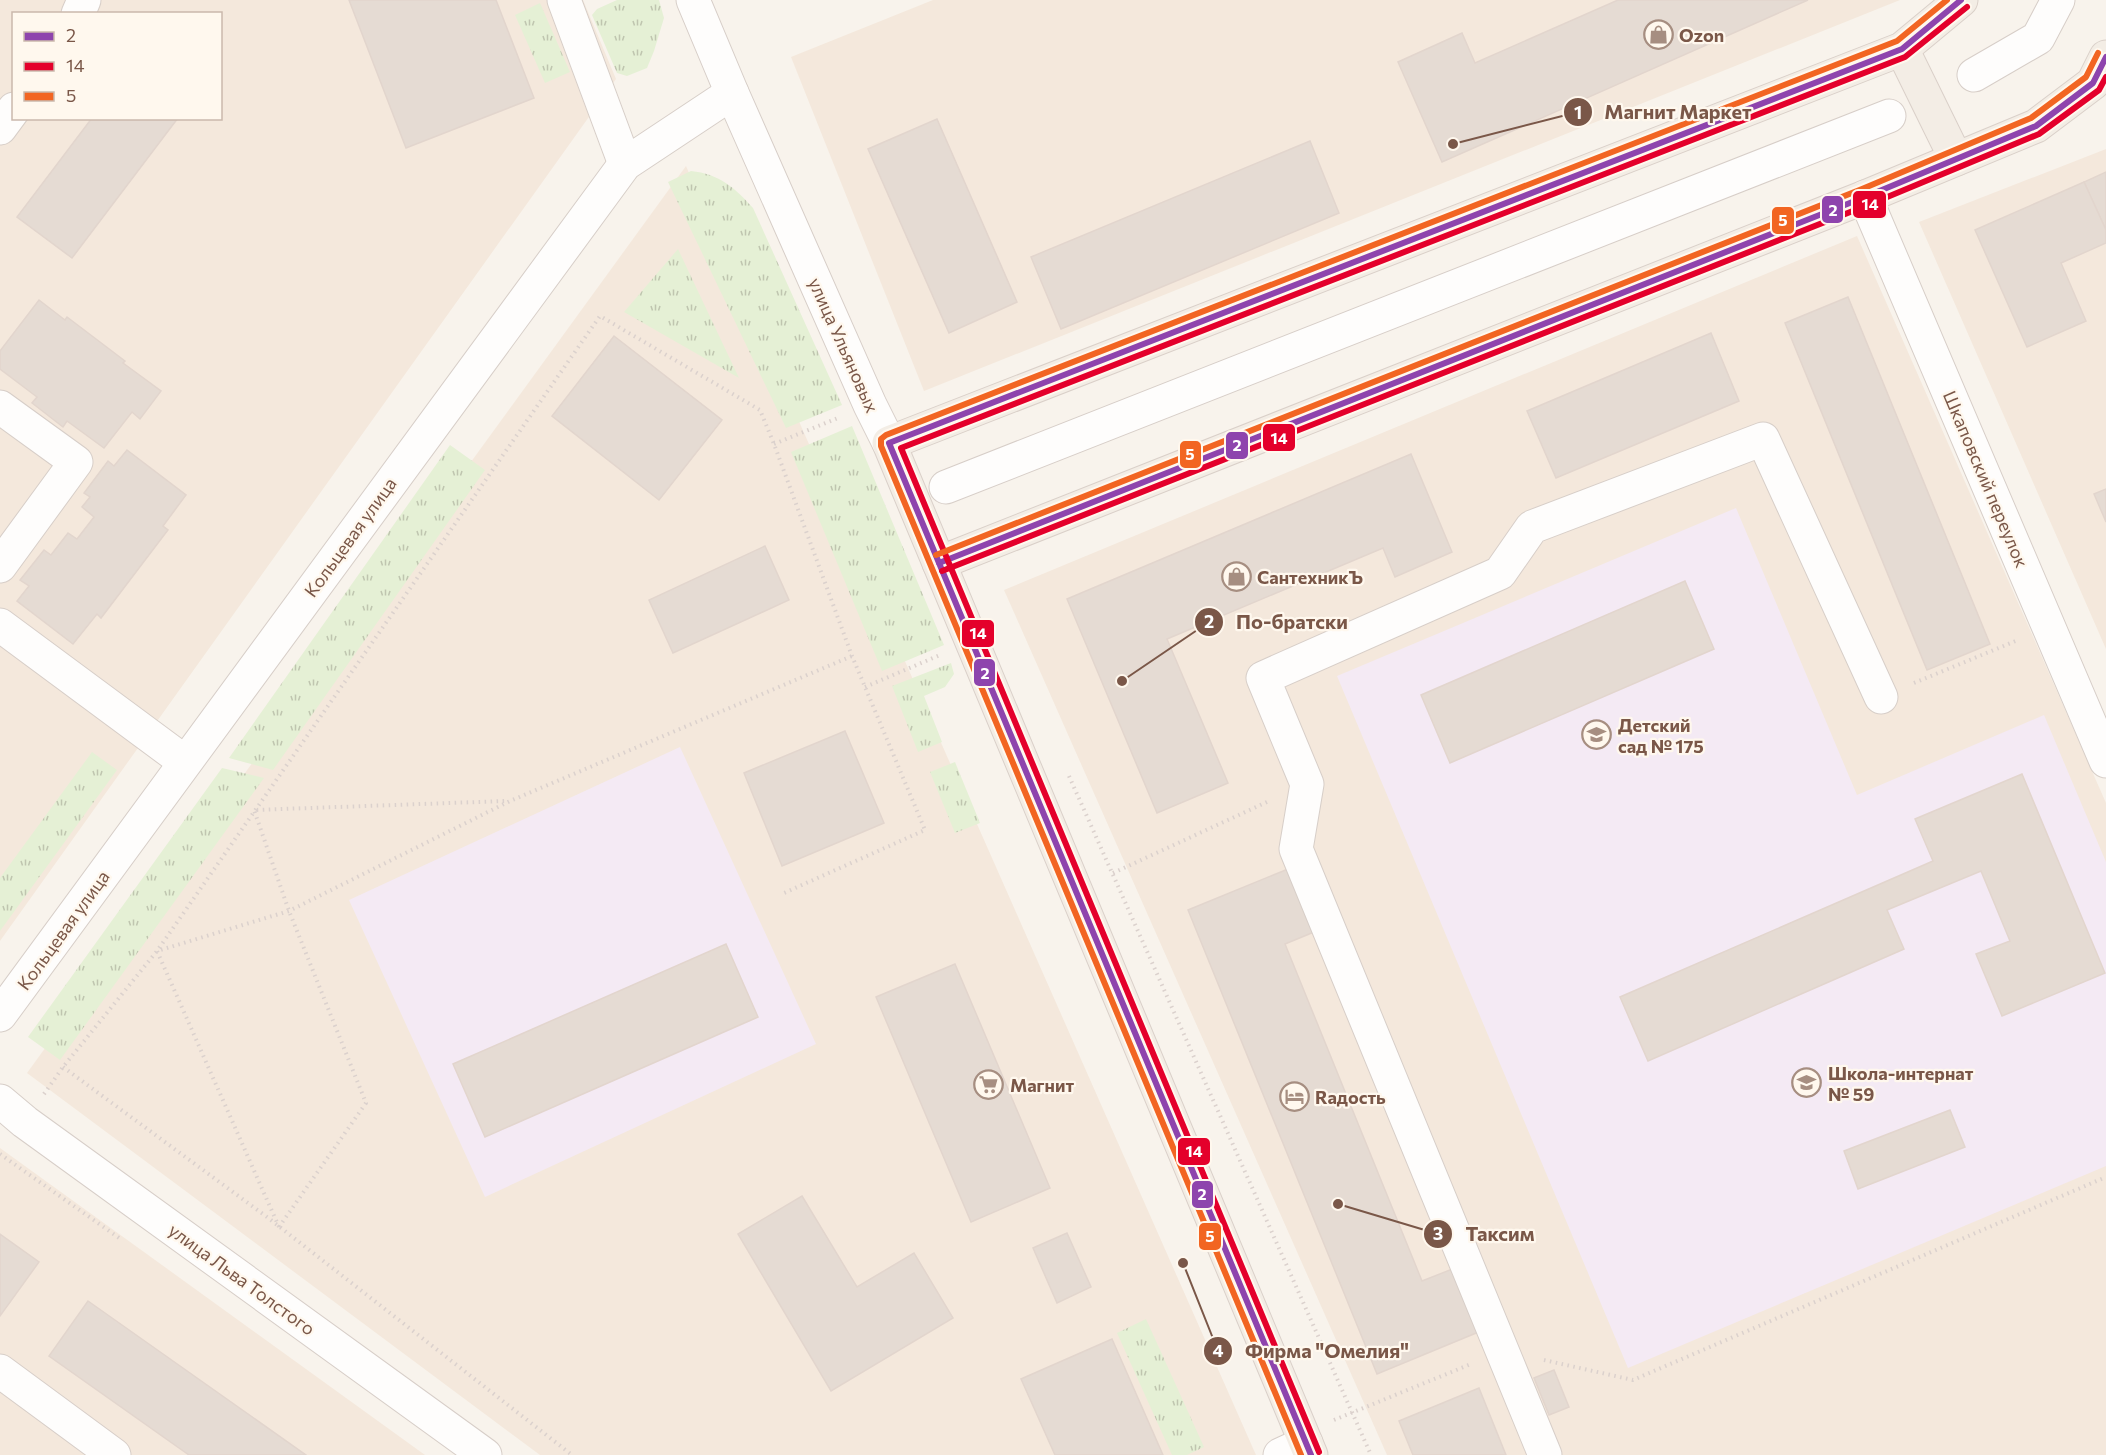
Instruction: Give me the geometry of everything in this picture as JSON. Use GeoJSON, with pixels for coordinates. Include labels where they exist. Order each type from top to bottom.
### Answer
{"type":"FeatureCollection","features":[{"type":"Feature","properties":{"kind":"main road"},"geometry":{"type":"LineString","coordinates":[[889,443],[1902,49],[1961,0]]}},
{"type":"Feature","properties":{"kind":"main road"},"geometry":{"type":"LineString","coordinates":[[1902,49],[1956,159]]}},
{"type":"Feature","properties":{"kind":"main road"},"geometry":{"type":"LineString","coordinates":[[939,563],[1865,197],[2036,126],[2093,83],[2106,57]]}},
{"type":"Feature","properties":{"kind":"main road","name":"улица Ульяновых"},"geometry":{"type":"LineString","coordinates":[[889,443],[973,641],[1300,1447]]}},
{"type":"Feature","properties":{"kind":"street"},"geometry":{"type":"LineString","coordinates":[[564,0],[625,164]]}},
{"type":"Feature","properties":{"kind":"street","name":"улица Ульяновых"},"geometry":{"type":"LineString","coordinates":[[693,0],[870,405],[889,443]]}},
{"type":"Feature","properties":{"kind":"street"},"geometry":{"type":"LineString","coordinates":[[1974,75],[2038,38],[2058,0]]}},
{"type":"Feature","properties":{"kind":"street","name":"Кольцевая улица"},"geometry":{"type":"LineString","coordinates":[[0,1015],[625,164],[732,93]]}},
{"type":"Feature","properties":{"kind":"street"},"geometry":{"type":"LineString","coordinates":[[0,128],[12,112]]}},
{"type":"Feature","properties":{"kind":"street"},"geometry":{"type":"LineString","coordinates":[[945,488],[1888,116]]}},
{"type":"Feature","properties":{"kind":"street","name":"Шкаповский переулок"},"geometry":{"type":"LineString","coordinates":[[1865,197],[2106,761]]}},
{"type":"Feature","properties":{"kind":"street"},"geometry":{"type":"LineString","coordinates":[[0,407],[75,462],[0,566]]}},
{"type":"Feature","properties":{"kind":"street"},"geometry":{"type":"LineString","coordinates":[[1545,1455],[1296,849],[1307,784],[1263,678],[1500,573],[1532,527],[1763,439],[1881,697]]}},
{"type":"Feature","properties":{"kind":"street"},"geometry":{"type":"LineString","coordinates":[[0,626],[185,762]]}},
{"type":"Feature","properties":{"kind":"street","name":"улица Льва Толстого"},"geometry":{"type":"LineString","coordinates":[[0,1101],[34,1129],[485,1455]]}},
{"type":"Feature","properties":{"kind":"street"},"geometry":{"type":"LineString","coordinates":[[0,1371],[114,1455]]}},
{"type":"Feature","properties":{"kind":"path"},"geometry":{"type":"LineString","coordinates":[[45,1093],[63,1067],[157,951],[600,316],[760,410],[852,656],[925,830],[784,893]]}},
{"type":"Feature","properties":{"kind":"path"},"geometry":{"type":"LineString","coordinates":[[1881,697],[2049,628]]}},
{"type":"Feature","properties":{"kind":"path"},"geometry":{"type":"LineString","coordinates":[[865,687],[973,641]]}},
{"type":"Feature","properties":{"kind":"path"},"geometry":{"type":"LineString","coordinates":[[157,951],[289,911],[510,801],[852,656]]}},
{"type":"Feature","properties":{"kind":"path"},"geometry":{"type":"LineString","coordinates":[[1066,767],[1371,1455]]}},
{"type":"Feature","properties":{"kind":"path"},"geometry":{"type":"LineString","coordinates":[[1113,873],[1307,784]]}},
{"type":"Feature","properties":{"kind":"path"},"geometry":{"type":"LineString","coordinates":[[254,810],[510,801]]}},
{"type":"Feature","properties":{"kind":"path"},"geometry":{"type":"LineString","coordinates":[[254,810],[289,911],[366,1103],[279,1227]]}},
{"type":"Feature","properties":{"kind":"path"},"geometry":{"type":"LineString","coordinates":[[157,951],[279,1227]]}},
{"type":"Feature","properties":{"kind":"path"},"geometry":{"type":"LineString","coordinates":[[63,1067],[279,1227],[572,1455]]}},
{"type":"Feature","properties":{"kind":"path"},"geometry":{"type":"LineString","coordinates":[[1300,1447],[1352,1412],[1502,1351],[1633,1380],[2106,1177]]}},
{"type":"Feature","properties":{"kind":"shaded area"},"geometry":{"type":"Polygon","coordinates":[[[0,0],[583,0],[616,79],[0,941],[0,0]]]}},
{"type":"Feature","properties":{"kind":"shaded area"},"geometry":{"type":"Polygon","coordinates":[[[933,0],[1900,0],[924,391],[791,57],[933,0]]]}},
{"type":"Feature","properties":{"kind":"shaded area"},"geometry":{"type":"Polygon","coordinates":[[[2106,149],[2106,649],[1919,222],[2106,149]]]}},
{"type":"Feature","properties":{"kind":"shaded area"},"geometry":{"type":"Polygon","coordinates":[[[686,166],[1256,1455],[540,1455],[27,1073],[686,166]]]}},
{"type":"Feature","properties":{"kind":"shaded area"},"geometry":{"type":"Polygon","coordinates":[[[1857,236],[2106,803],[2106,1455],[1387,1455],[1004,590],[1857,236]]]}},
{"type":"Feature","properties":{"kind":"shaded area","name":"Школа-интернат № 59"},"geometry":{"type":"Polygon","coordinates":[[[1736,508],[1857,795],[2044,715],[2106,862],[2106,1166],[1628,1368],[1337,676],[1736,508]]]}},
{"type":"Feature","properties":{"kind":"shaded area"},"geometry":{"type":"Polygon","coordinates":[[[680,747],[816,1044],[485,1197],[349,900],[680,747]]]}},
{"type":"Feature","properties":{"kind":"shaded area"},"geometry":{"type":"Polygon","coordinates":[[[0,1148],[425,1455],[0,1455],[0,1148]]]}},
{"type":"Feature","properties":{"kind":"green space"},"geometry":{"type":"Polygon","coordinates":[[[617,0],[659,0],[664,18],[647,68],[627,76],[617,73],[592,15],[597,9],[617,0]]]}},
{"type":"Feature","properties":{"kind":"green space"},"geometry":{"type":"Polygon","coordinates":[[[540,3],[570,72],[545,83],[515,15],[540,3]]]}},
{"type":"Feature","properties":{"kind":"green space"},"geometry":{"type":"Polygon","coordinates":[[[691,171],[718,178],[753,208],[842,405],[786,428],[668,182],[691,171]]]}},
{"type":"Feature","properties":{"kind":"green space"},"geometry":{"type":"Polygon","coordinates":[[[678,249],[739,378],[624,312],[678,249]]]}},
{"type":"Feature","properties":{"kind":"green space"},"geometry":{"type":"Polygon","coordinates":[[[852,426],[944,645],[882,671],[791,452],[852,426]]]}},
{"type":"Feature","properties":{"kind":"green space"},"geometry":{"type":"Polygon","coordinates":[[[450,445],[485,470],[273,770],[229,758],[450,445]]]}},
{"type":"Feature","properties":{"kind":"green space"},"geometry":{"type":"Polygon","coordinates":[[[951,663],[954,674],[945,687],[924,696],[942,742],[918,752],[892,686],[951,663]]]}},
{"type":"Feature","properties":{"kind":"green space"},"geometry":{"type":"Polygon","coordinates":[[[92,752],[117,770],[0,931],[0,878],[92,752]]]}},
{"type":"Feature","properties":{"kind":"green space"},"geometry":{"type":"Polygon","coordinates":[[[955,762],[980,823],[955,833],[930,772],[955,762]]]}},
{"type":"Feature","properties":{"kind":"green space"},"geometry":{"type":"Polygon","coordinates":[[[222,768],[264,778],[60,1060],[28,1037],[222,768]]]}},
{"type":"Feature","properties":{"kind":"green space"},"geometry":{"type":"Polygon","coordinates":[[[1146,1319],[1204,1447],[1187,1455],[1172,1455],[1117,1333],[1146,1319]]]}},
{"type":"Feature","properties":{"kind":"building"},"geometry":{"type":"Polygon","coordinates":[[[349,0],[496,0],[534,98],[406,148],[349,0]]]}},
{"type":"Feature","properties":{"kind":"building"},"geometry":{"type":"Polygon","coordinates":[[[1618,0],[1808,0],[1442,162],[1398,62],[1462,33],[1475,63],[1618,0]]]}},
{"type":"Feature","properties":{"kind":"building"},"geometry":{"type":"Polygon","coordinates":[[[937,119],[1017,302],[949,333],[868,149],[937,119]]]}},
{"type":"Feature","properties":{"kind":"building"},"geometry":{"type":"Polygon","coordinates":[[[90,120],[176,120],[72,258],[17,217],[90,120]]]}},
{"type":"Feature","properties":{"kind":"building"},"geometry":{"type":"Polygon","coordinates":[[[1310,141],[1339,213],[1061,329],[1031,257],[1310,141]]]}},
{"type":"Feature","properties":{"kind":"building"},"geometry":{"type":"Polygon","coordinates":[[[2106,172],[2106,230],[2084,182],[2106,172]]]}},
{"type":"Feature","properties":{"kind":"building"},"geometry":{"type":"Polygon","coordinates":[[[2084,182],[2106,230],[2106,243],[2061,263],[2086,321],[2027,347],[1975,230],[2084,182]]]}},
{"type":"Feature","properties":{"kind":"building"},"geometry":{"type":"Polygon","coordinates":[[[1848,297],[1990,644],[1927,670],[1785,323],[1848,297]]]}},
{"type":"Feature","properties":{"kind":"building"},"geometry":{"type":"Polygon","coordinates":[[[39,300],[65,320],[67,317],[161,391],[140,419],[132,412],[104,448],[67,421],[63,427],[32,403],[37,397],[0,369],[0,351],[39,300]]]}},
{"type":"Feature","properties":{"kind":"building"},"geometry":{"type":"Polygon","coordinates":[[[1711,333],[1739,401],[1556,478],[1527,411],[1711,333]]]}},
{"type":"Feature","properties":{"kind":"building"},"geometry":{"type":"Polygon","coordinates":[[[614,336],[722,420],[659,500],[552,416],[614,336]]]}},
{"type":"Feature","properties":{"kind":"building"},"geometry":{"type":"Polygon","coordinates":[[[127,450],[186,495],[163,526],[168,530],[101,618],[97,614],[73,644],[17,601],[29,586],[20,580],[44,550],[51,555],[68,533],[77,539],[94,517],[82,507],[90,497],[84,493],[108,461],[114,466],[127,450]]]}},
{"type":"Feature","properties":{"kind":"building"},"geometry":{"type":"Polygon","coordinates":[[[1411,454],[1452,552],[1395,577],[1383,548],[1167,639],[1228,783],[1157,813],[1067,599],[1411,454]]]}},
{"type":"Feature","properties":{"kind":"building"},"geometry":{"type":"Polygon","coordinates":[[[2106,489],[2106,522],[2094,494],[2106,489]]]}},
{"type":"Feature","properties":{"kind":"building"},"geometry":{"type":"Polygon","coordinates":[[[765,546],[789,600],[673,653],[649,600],[765,546]]]}},
{"type":"Feature","properties":{"kind":"building"},"geometry":{"type":"Polygon","coordinates":[[[1685,581],[1714,649],[1450,763],[1421,695],[1685,581]]]}},
{"type":"Feature","properties":{"kind":"building"},"geometry":{"type":"Polygon","coordinates":[[[845,731],[884,823],[782,866],[744,773],[845,731]]]}},
{"type":"Feature","properties":{"kind":"building"},"geometry":{"type":"Polygon","coordinates":[[[2022,774],[2105,973],[2002,1016],[1976,954],[2010,941],[1981,871],[1887,910],[1904,949],[1648,1061],[1620,997],[1933,861],[1915,819],[2022,774]]]}},
{"type":"Feature","properties":{"kind":"building"},"geometry":{"type":"Polygon","coordinates":[[[1288,869],[1314,932],[1285,944],[1422,1281],[1455,1268],[1481,1331],[1377,1374],[1188,910],[1288,869]]]}},
{"type":"Feature","properties":{"kind":"building"},"geometry":{"type":"Polygon","coordinates":[[[726,944],[758,1017],[485,1137],[453,1064],[726,944]]]}},
{"type":"Feature","properties":{"kind":"building"},"geometry":{"type":"Polygon","coordinates":[[[955,964],[1050,1188],[971,1222],[876,997],[955,964]]]}},
{"type":"Feature","properties":{"kind":"building"},"geometry":{"type":"Polygon","coordinates":[[[1950,1110],[1965,1147],[1858,1189],[1844,1151],[1950,1110]]]}},
{"type":"Feature","properties":{"kind":"building"},"geometry":{"type":"Polygon","coordinates":[[[802,1196],[857,1287],[914,1253],[953,1318],[831,1391],[738,1234],[802,1196]]]}},
{"type":"Feature","properties":{"kind":"building"},"geometry":{"type":"Polygon","coordinates":[[[1067,1233],[1091,1287],[1057,1303],[1033,1248],[1067,1233]]]}},
{"type":"Feature","properties":{"kind":"building"},"geometry":{"type":"Polygon","coordinates":[[[0,1234],[39,1262],[0,1316],[0,1234]]]}},
{"type":"Feature","properties":{"kind":"building"},"geometry":{"type":"Polygon","coordinates":[[[88,1301],[306,1455],[189,1455],[49,1356],[88,1301]]]}},
{"type":"Feature","properties":{"kind":"building"},"geometry":{"type":"Polygon","coordinates":[[[1112,1339],[1163,1455],[1055,1455],[1021,1379],[1112,1339]]]}},
{"type":"Feature","properties":{"kind":"building"},"geometry":{"type":"Polygon","coordinates":[[[1554,1370],[1569,1407],[1549,1415],[1534,1378],[1554,1370]]]}},
{"type":"Feature","properties":{"kind":"building"},"geometry":{"type":"Polygon","coordinates":[[[1479,1388],[1506,1455],[1413,1455],[1399,1421],[1479,1388]]]}},
{"type":"Feature","properties":{"kind":"transit line","name":"5"},"geometry":{"type":"LineString","coordinates":[[1301,1455],[881,446],[881,439],[886,435],[1897,41],[1947,0]]}},
{"type":"Feature","properties":{"kind":"transit line","name":"2"},"geometry":{"type":"LineString","coordinates":[[1311,1455],[889,443],[1902,49],[1961,0]]}},
{"type":"Feature","properties":{"kind":"transit line","name":"14"},"geometry":{"type":"LineString","coordinates":[[1319,1452],[901,448],[1905,57],[1967,7]]}},
{"type":"Feature","properties":{"kind":"transit line","name":"5"},"geometry":{"type":"LineString","coordinates":[[936,555],[1862,189],[2031,118],[2086,77],[2098,53]]}},
{"type":"Feature","properties":{"kind":"transit line","name":"2"},"geometry":{"type":"LineString","coordinates":[[939,563],[1865,197],[2036,126],[2093,83],[2106,57]]}},
{"type":"Feature","properties":{"kind":"transit line","name":"14"},"geometry":{"type":"LineString","coordinates":[[942,571],[1868,205],[2039,134],[2099,90],[2106,77]]}},
{"type":"Feature","properties":{"kind":"place","name":"Ozon"},"geometry":{"type":"Point","coordinates":[1658,35]}},
{"type":"Feature","properties":{"kind":"place","name":"Магнит Маркет"},"geometry":{"type":"Point","coordinates":[1453,144]}},
{"type":"Feature","properties":{"kind":"place","name":"СантехникЪ"},"geometry":{"type":"Point","coordinates":[1236,577]}},
{"type":"Feature","properties":{"kind":"place","name":"По-братски"},"geometry":{"type":"Point","coordinates":[1122,681]}},
{"type":"Feature","properties":{"kind":"place","name":"Детский сад № 175"},"geometry":{"type":"Point","coordinates":[1597,735]}},
{"type":"Feature","properties":{"kind":"place","name":"Школа-интернат № 59"},"geometry":{"type":"Point","coordinates":[1807,1083]}},
{"type":"Feature","properties":{"kind":"place","name":"Магнит"},"geometry":{"type":"Point","coordinates":[989,1085]}},
{"type":"Feature","properties":{"kind":"place","name":"Rадость"},"geometry":{"type":"Point","coordinates":[1294,1097]}},
{"type":"Feature","properties":{"kind":"place","name":"Таксим"},"geometry":{"type":"Point","coordinates":[1338,1204]}},
{"type":"Feature","properties":{"kind":"place","name":"Фирма \"Омелия\""},"geometry":{"type":"Point","coordinates":[1183,1263]}}]}
